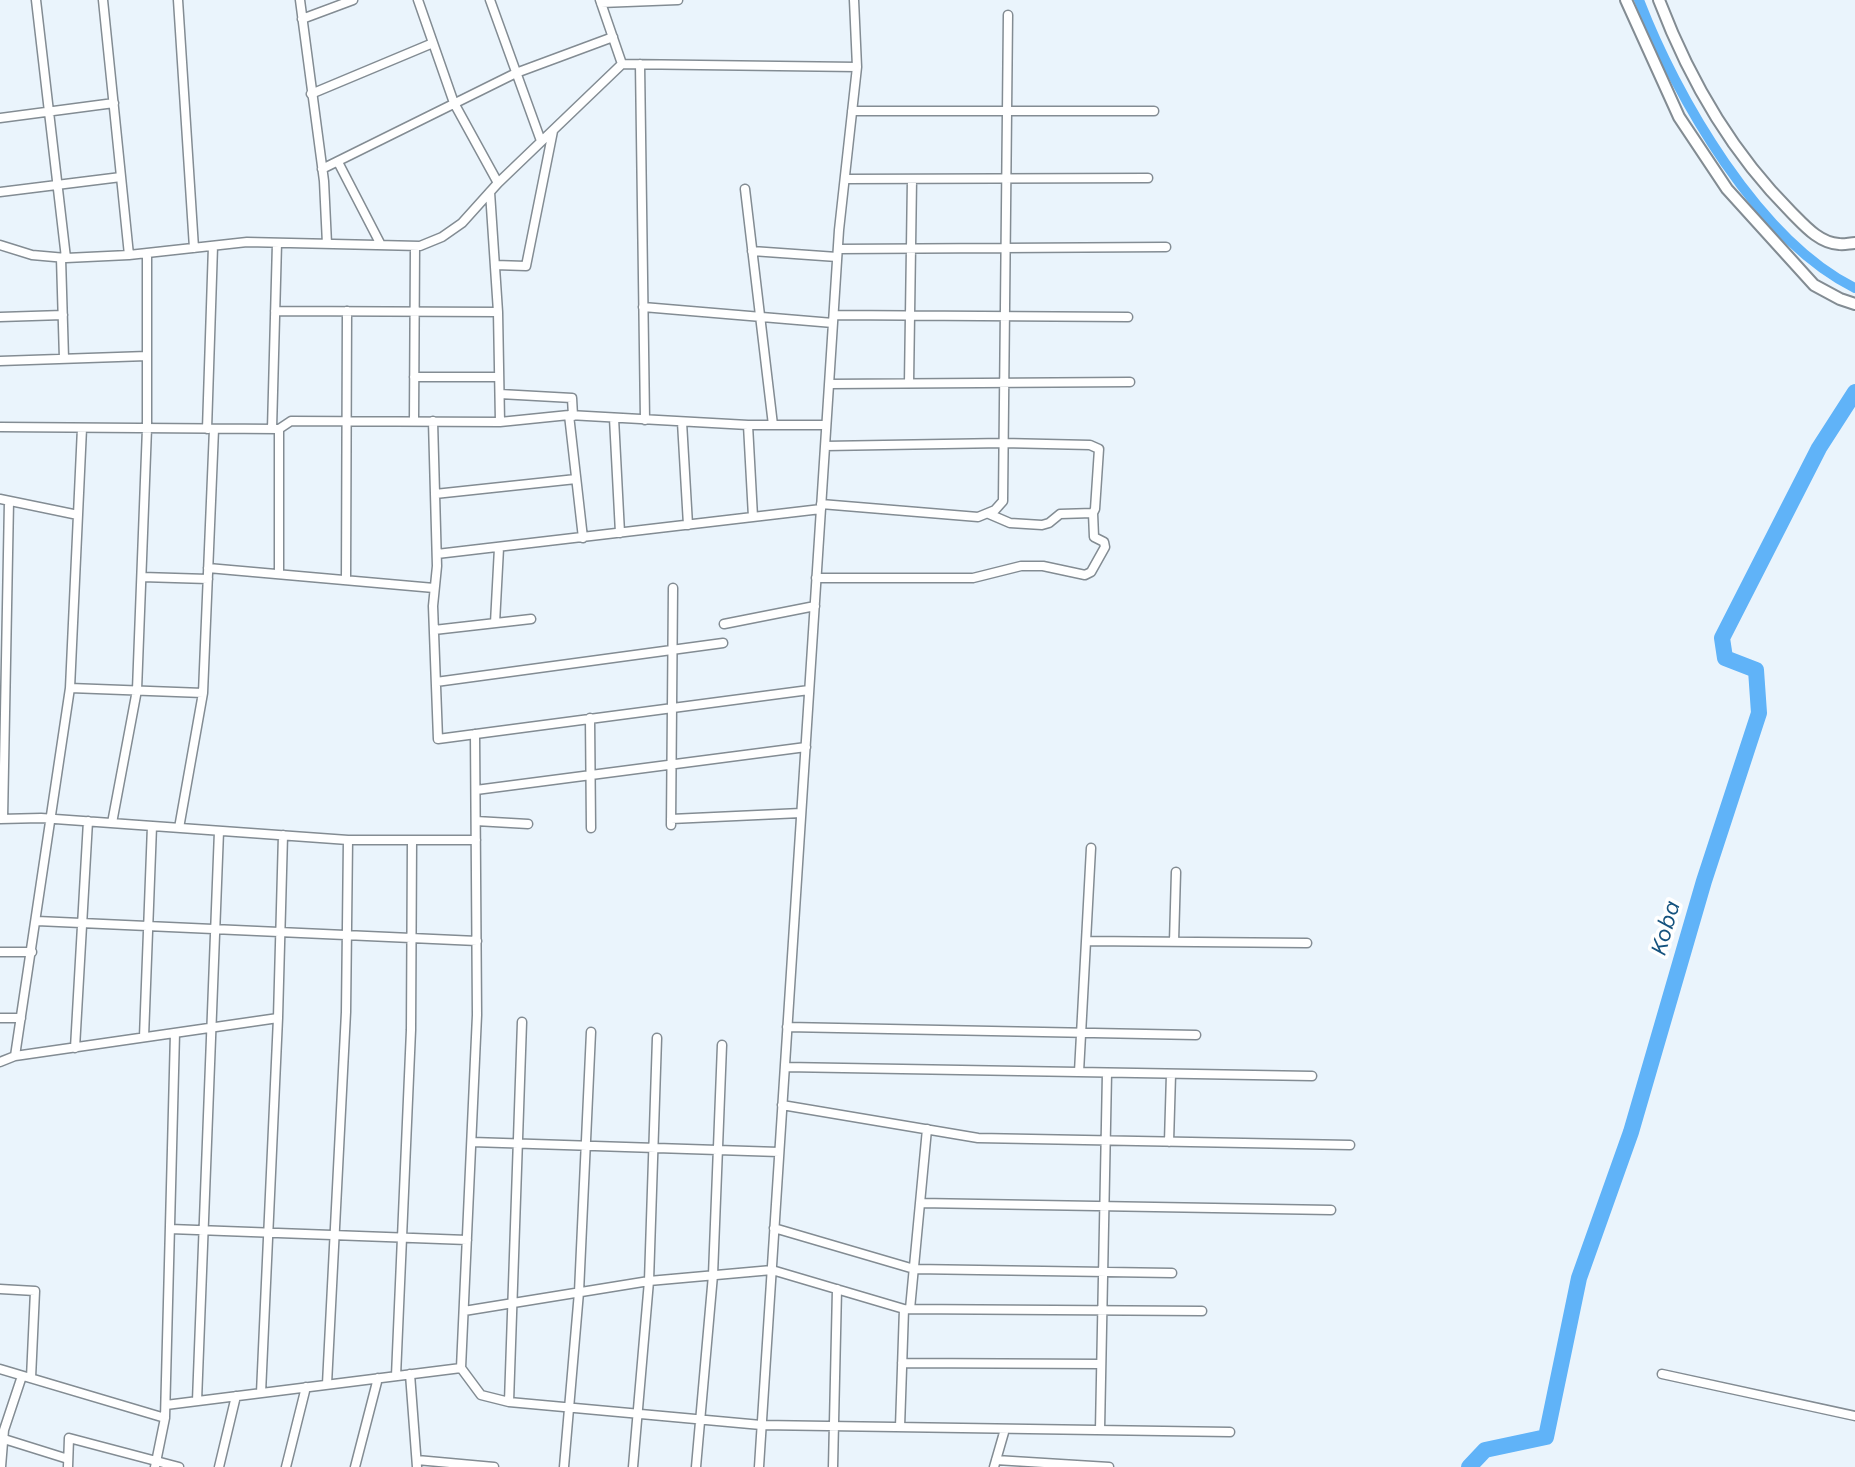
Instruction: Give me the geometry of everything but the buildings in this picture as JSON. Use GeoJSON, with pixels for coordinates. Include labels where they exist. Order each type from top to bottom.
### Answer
{"type":"FeatureCollection","features":[{"type":"Feature","properties":{"kind":"street"},"geometry":{"type":"LineString","coordinates":[[36,0],[63,258],[64,359]]}},
{"type":"Feature","properties":{"kind":"street"},"geometry":{"type":"LineString","coordinates":[[103,0],[130,255]]}},
{"type":"Feature","properties":{"kind":"street"},"geometry":{"type":"LineString","coordinates":[[178,0],[194,248]]}},
{"type":"Feature","properties":{"kind":"street"},"geometry":{"type":"LineString","coordinates":[[300,0],[322,169],[327,244]]}},
{"type":"Feature","properties":{"kind":"street"},"geometry":{"type":"LineString","coordinates":[[302,19],[353,0]]}},
{"type":"Feature","properties":{"kind":"street"},"geometry":{"type":"LineString","coordinates":[[418,0],[454,103],[498,183]]}},
{"type":"Feature","properties":{"kind":"street"},"geometry":{"type":"LineString","coordinates":[[490,0],[541,141]]}},
{"type":"Feature","properties":{"kind":"street"},"geometry":{"type":"LineString","coordinates":[[622,64],[600,1],[678,0]]}},
{"type":"Feature","properties":{"kind":"street"},"geometry":{"type":"LineString","coordinates":[[759,1467],[833,319],[857,66],[854,0]]}},
{"type":"Feature","properties":{"kind":"street"},"geometry":{"type":"LineString","coordinates":[[1626,0],[1679,117],[1727,189],[1814,285],[1855,304]]}},
{"type":"Feature","properties":{"kind":"street"},"geometry":{"type":"LineString","coordinates":[[1659,0],[1695,82],[1723,131],[1770,192],[1811,232],[1838,244],[1855,243]]}},
{"type":"Feature","properties":{"kind":"street"},"geometry":{"type":"LineString","coordinates":[[437,554],[821,507],[978,517],[989,514],[1003,501],[1008,15]]}},
{"type":"Feature","properties":{"kind":"street"},"geometry":{"type":"LineString","coordinates":[[322,169],[516,73],[613,37]]}},
{"type":"Feature","properties":{"kind":"street"},"geometry":{"type":"LineString","coordinates":[[311,94],[433,43]]}},
{"type":"Feature","properties":{"kind":"street"},"geometry":{"type":"LineString","coordinates":[[0,245],[32,255],[63,258],[130,255],[247,242],[420,246],[442,237],[462,223],[498,183],[622,64],[857,66]]}},
{"type":"Feature","properties":{"kind":"street"},"geometry":{"type":"LineString","coordinates":[[640,64],[645,419]]}},
{"type":"Feature","properties":{"kind":"street"},"geometry":{"type":"LineString","coordinates":[[0,118],[114,103]]}},
{"type":"Feature","properties":{"kind":"street"},"geometry":{"type":"LineString","coordinates":[[852,111],[1154,111]]}},
{"type":"Feature","properties":{"kind":"street"},"geometry":{"type":"LineString","coordinates":[[495,265],[526,266],[553,130]]}},
{"type":"Feature","properties":{"kind":"street"},"geometry":{"type":"LineString","coordinates":[[338,162],[381,245]]}},
{"type":"Feature","properties":{"kind":"street"},"geometry":{"type":"LineString","coordinates":[[0,192],[121,177]]}},
{"type":"Feature","properties":{"kind":"street"},"geometry":{"type":"LineString","coordinates":[[845,179],[1149,178]]}},
{"type":"Feature","properties":{"kind":"street"},"geometry":{"type":"LineString","coordinates":[[909,383],[912,179]]}},
{"type":"Feature","properties":{"kind":"street"},"geometry":{"type":"LineString","coordinates":[[745,189],[773,425]]}},
{"type":"Feature","properties":{"kind":"street"},"geometry":{"type":"LineString","coordinates":[[490,192],[498,312],[500,422]]}},
{"type":"Feature","properties":{"kind":"street"},"geometry":{"type":"LineString","coordinates":[[277,243],[275,429],[279,574]]}},
{"type":"Feature","properties":{"kind":"street"},"geometry":{"type":"LineString","coordinates":[[179,828],[203,693],[208,579],[213,246]]}},
{"type":"Feature","properties":{"kind":"street"},"geometry":{"type":"LineString","coordinates":[[414,421],[415,246]]}},
{"type":"Feature","properties":{"kind":"street"},"geometry":{"type":"LineString","coordinates":[[752,251],[838,253],[911,248],[1166,247]]}},
{"type":"Feature","properties":{"kind":"street"},"geometry":{"type":"LineString","coordinates":[[112,823],[137,690],[148,428],[147,253]]}},
{"type":"Feature","properties":{"kind":"street"},"geometry":{"type":"LineString","coordinates":[[643,307],[760,317],[833,319],[910,316],[1128,317]]}},
{"type":"Feature","properties":{"kind":"street"},"geometry":{"type":"LineString","coordinates":[[275,311],[498,312]]}},
{"type":"Feature","properties":{"kind":"street"},"geometry":{"type":"LineString","coordinates":[[346,580],[347,311]]}},
{"type":"Feature","properties":{"kind":"street"},"geometry":{"type":"LineString","coordinates":[[0,317],[62,315]]}},
{"type":"Feature","properties":{"kind":"street"},"geometry":{"type":"LineString","coordinates":[[0,361],[147,356]]}},
{"type":"Feature","properties":{"kind":"street"},"geometry":{"type":"LineString","coordinates":[[414,377],[499,377]]}},
{"type":"Feature","properties":{"kind":"street"},"geometry":{"type":"LineString","coordinates":[[829,384],[1130,382]]}},
{"type":"Feature","properties":{"kind":"street"},"geometry":{"type":"LineString","coordinates":[[500,394],[572,398],[571,416],[583,538]]}},
{"type":"Feature","properties":{"kind":"street"},"geometry":{"type":"LineString","coordinates":[[0,427],[275,429],[291,421],[500,422],[571,416],[748,425],[826,425]]}},
{"type":"Feature","properties":{"kind":"street"},"geometry":{"type":"LineString","coordinates":[[614,418],[620,533]]}},
{"type":"Feature","properties":{"kind":"street"},"geometry":{"type":"LineString","coordinates":[[433,421],[437,554],[434,630],[438,739],[809,690]]}},
{"type":"Feature","properties":{"kind":"street"},"geometry":{"type":"LineString","coordinates":[[682,422],[688,525]]}},
{"type":"Feature","properties":{"kind":"street"},"geometry":{"type":"LineString","coordinates":[[748,425],[753,517]]}},
{"type":"Feature","properties":{"kind":"street"},"geometry":{"type":"LineString","coordinates":[[15,1056],[70,688],[82,428]]}},
{"type":"Feature","properties":{"kind":"street"},"geometry":{"type":"LineString","coordinates":[[817,578],[973,578],[1021,566],[1043,566],[1085,575],[1091,572],[1105,545],[1094,537],[1093,513],[1096,509],[1100,457],[1099,449],[1095,446],[1003,443],[825,446]]}},
{"type":"Feature","properties":{"kind":"street"},"geometry":{"type":"LineString","coordinates":[[435,494],[576,479]]}},
{"type":"Feature","properties":{"kind":"street"},"geometry":{"type":"LineString","coordinates":[[78,515],[5,500],[1,819],[88,821],[348,840],[476,840]]}},
{"type":"Feature","properties":{"kind":"street"},"geometry":{"type":"LineString","coordinates":[[989,514],[1010,523],[1042,525],[1060,514],[1093,513]]}},
{"type":"Feature","properties":{"kind":"street"},"geometry":{"type":"LineString","coordinates":[[495,623],[499,548]]}},
{"type":"Feature","properties":{"kind":"street"},"geometry":{"type":"LineString","coordinates":[[208,568],[434,588]]}},
{"type":"Feature","properties":{"kind":"street"},"geometry":{"type":"LineString","coordinates":[[142,577],[208,579]]}},
{"type":"Feature","properties":{"kind":"street"},"geometry":{"type":"LineString","coordinates":[[673,588],[671,822],[801,813]]}},
{"type":"Feature","properties":{"kind":"street"},"geometry":{"type":"LineString","coordinates":[[724,624],[815,606]]}},
{"type":"Feature","properties":{"kind":"street"},"geometry":{"type":"LineString","coordinates":[[434,630],[531,619]]}},
{"type":"Feature","properties":{"kind":"street"},"geometry":{"type":"LineString","coordinates":[[436,682],[723,642]]}},
{"type":"Feature","properties":{"kind":"street"},"geometry":{"type":"LineString","coordinates":[[70,688],[203,693]]}},
{"type":"Feature","properties":{"kind":"street"},"geometry":{"type":"LineString","coordinates":[[590,718],[591,828]]}},
{"type":"Feature","properties":{"kind":"street"},"geometry":{"type":"LineString","coordinates":[[475,734],[477,1015],[461,1368],[481,1395],[509,1402],[761,1425],[1230,1432]]}},
{"type":"Feature","properties":{"kind":"street"},"geometry":{"type":"LineString","coordinates":[[476,790],[806,747]]}},
{"type":"Feature","properties":{"kind":"street"},"geometry":{"type":"LineString","coordinates":[[75,1048],[88,821]]}},
{"type":"Feature","properties":{"kind":"street"},"geometry":{"type":"LineString","coordinates":[[476,821],[528,824]]}},
{"type":"Feature","properties":{"kind":"street"},"geometry":{"type":"LineString","coordinates":[[144,1037],[152,826]]}},
{"type":"Feature","properties":{"kind":"street"},"geometry":{"type":"LineString","coordinates":[[197,1401],[219,831]]}},
{"type":"Feature","properties":{"kind":"street"},"geometry":{"type":"LineString","coordinates":[[261,1393],[278,1018],[283,835]]}},
{"type":"Feature","properties":{"kind":"street"},"geometry":{"type":"LineString","coordinates":[[327,1384],[346,1012],[348,840]]}},
{"type":"Feature","properties":{"kind":"street"},"geometry":{"type":"LineString","coordinates":[[396,1376],[411,1030],[412,840]]}},
{"type":"Feature","properties":{"kind":"street"},"geometry":{"type":"LineString","coordinates":[[1079,1072],[1091,848]]}},
{"type":"Feature","properties":{"kind":"street"},"geometry":{"type":"LineString","coordinates":[[1174,942],[1176,872]]}},
{"type":"Feature","properties":{"kind":"street"},"geometry":{"type":"LineString","coordinates":[[37,921],[477,941]]}},
{"type":"Feature","properties":{"kind":"street"},"geometry":{"type":"LineString","coordinates":[[1086,941],[1307,943]]}},
{"type":"Feature","properties":{"kind":"street"},"geometry":{"type":"LineString","coordinates":[[0,952],[32,951]]}},
{"type":"Feature","properties":{"kind":"street"},"geometry":{"type":"LineString","coordinates":[[0,1018],[22,1018]]}},
{"type":"Feature","properties":{"kind":"street"},"geometry":{"type":"LineString","coordinates":[[0,1062],[15,1056],[278,1018]]}},
{"type":"Feature","properties":{"kind":"street"},"geometry":{"type":"LineString","coordinates":[[509,1402],[522,1023]]}},
{"type":"Feature","properties":{"kind":"street"},"geometry":{"type":"LineString","coordinates":[[787,1027],[1196,1035]]}},
{"type":"Feature","properties":{"kind":"street"},"geometry":{"type":"LineString","coordinates":[[564,1467],[579,1293],[591,1032]]}},
{"type":"Feature","properties":{"kind":"street"},"geometry":{"type":"LineString","coordinates":[[155,1464],[166,1405],[175,1033]]}},
{"type":"Feature","properties":{"kind":"street"},"geometry":{"type":"LineString","coordinates":[[633,1467],[649,1281],[657,1038]]}},
{"type":"Feature","properties":{"kind":"street"},"geometry":{"type":"LineString","coordinates":[[696,1467],[713,1275],[722,1045]]}},
{"type":"Feature","properties":{"kind":"street"},"geometry":{"type":"LineString","coordinates":[[785,1067],[1312,1076]]}},
{"type":"Feature","properties":{"kind":"street"},"geometry":{"type":"LineString","coordinates":[[1100,1430],[1107,1073]]}},
{"type":"Feature","properties":{"kind":"street"},"geometry":{"type":"LineString","coordinates":[[1170,1142],[1171,1074]]}},
{"type":"Feature","properties":{"kind":"street"},"geometry":{"type":"LineString","coordinates":[[782,1105],[978,1138],[1350,1145]]}},
{"type":"Feature","properties":{"kind":"street"},"geometry":{"type":"LineString","coordinates":[[900,1427],[907,1309],[914,1269],[928,1129]]}},
{"type":"Feature","properties":{"kind":"street"},"geometry":{"type":"LineString","coordinates":[[471,1142],[779,1152]]}},
{"type":"Feature","properties":{"kind":"street"},"geometry":{"type":"LineString","coordinates":[[920,1203],[1331,1210]]}},
{"type":"Feature","properties":{"kind":"street"},"geometry":{"type":"LineString","coordinates":[[774,1228],[914,1269],[1172,1273]]}},
{"type":"Feature","properties":{"kind":"street"},"geometry":{"type":"LineString","coordinates":[[170,1229],[467,1240]]}},
{"type":"Feature","properties":{"kind":"street"},"geometry":{"type":"LineString","coordinates":[[464,1311],[649,1281],[772,1270],[907,1309],[1202,1311]]}},
{"type":"Feature","properties":{"kind":"street"},"geometry":{"type":"LineString","coordinates":[[0,1289],[35,1291],[27,1377],[4,1430],[1,1467]]}},
{"type":"Feature","properties":{"kind":"street"},"geometry":{"type":"LineString","coordinates":[[833,1467],[837,1289]]}},
{"type":"Feature","properties":{"kind":"street"},"geometry":{"type":"LineString","coordinates":[[902,1363],[1101,1364]]}},
{"type":"Feature","properties":{"kind":"street"},"geometry":{"type":"LineString","coordinates":[[166,1405],[461,1368]]}},
{"type":"Feature","properties":{"kind":"street"},"geometry":{"type":"LineString","coordinates":[[0,1369],[165,1418]]}},
{"type":"Feature","properties":{"kind":"street"},"geometry":{"type":"LineString","coordinates":[[410,1374],[417,1464],[494,1467]]}},
{"type":"Feature","properties":{"kind":"street"},"geometry":{"type":"LineString","coordinates":[[1662,1374],[1842,1411],[1855,1416]]}},
{"type":"Feature","properties":{"kind":"street"},"geometry":{"type":"LineString","coordinates":[[355,1467],[378,1378]]}},
{"type":"Feature","properties":{"kind":"street"},"geometry":{"type":"LineString","coordinates":[[286,1467],[306,1387]]}},
{"type":"Feature","properties":{"kind":"street"},"geometry":{"type":"LineString","coordinates":[[219,1467],[236,1396]]}},
{"type":"Feature","properties":{"kind":"street"},"geometry":{"type":"LineString","coordinates":[[1005,1429],[995,1463],[1109,1467]]}},
{"type":"Feature","properties":{"kind":"street"},"geometry":{"type":"LineString","coordinates":[[4,1439],[68,1463],[69,1438],[155,1464],[178,1467]]}},
{"type":"Feature","properties":{"kind":"waterway"},"geometry":{"type":"LineString","coordinates":[[1639,0],[1655,38],[1698,121],[1754,202],[1786,237],[1820,266],[1855,288]]}},
{"type":"Feature","properties":{"kind":"waterway","name":"Koba"},"geometry":{"type":"LineString","coordinates":[[1469,1467],[1485,1450],[1546,1437],[1579,1278],[1631,1132],[1704,881],[1759,713],[1756,670],[1725,658],[1722,638],[1819,448],[1855,392]]}}]}
